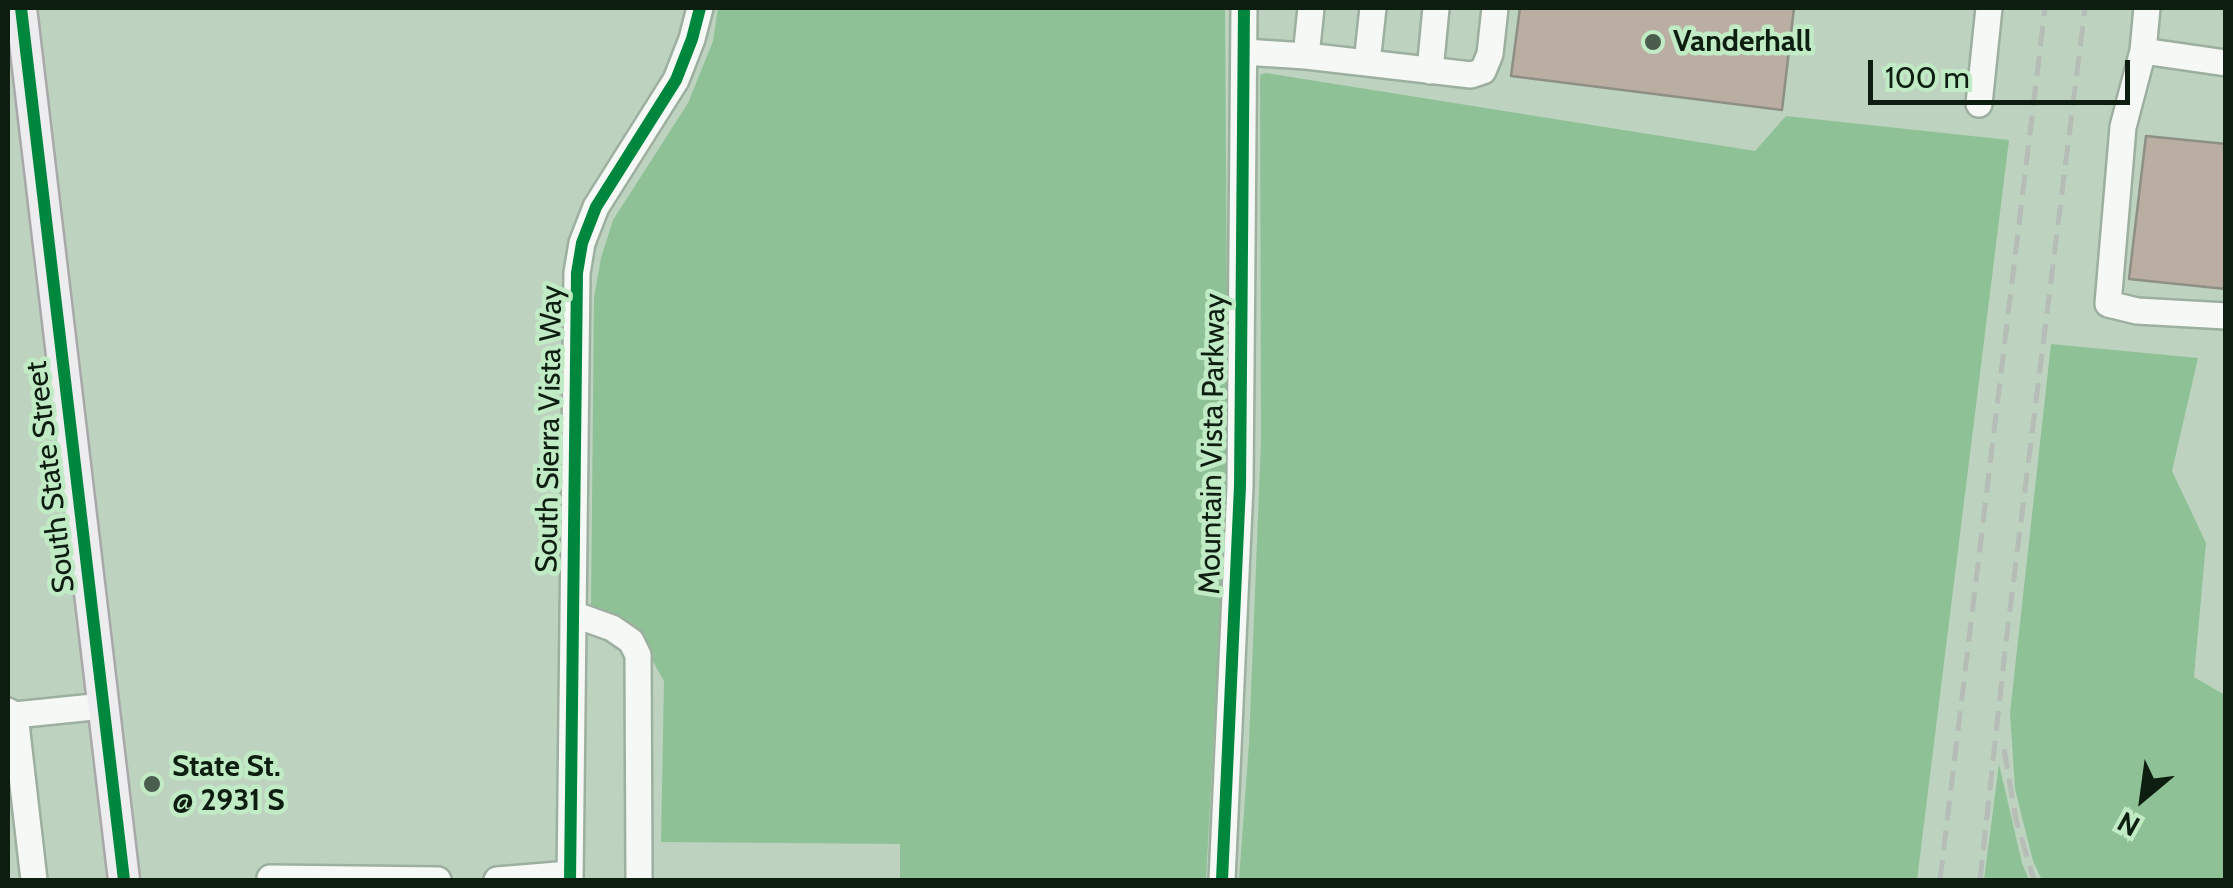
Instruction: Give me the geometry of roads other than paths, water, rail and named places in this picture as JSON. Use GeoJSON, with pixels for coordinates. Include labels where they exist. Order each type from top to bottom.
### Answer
{"type":"FeatureCollection","features":[{"type":"Feature","properties":{"kind":"main road","name":"South State Street"},"geometry":{"type":"LineString","coordinates":[[21,8],[124,880]]}},
{"type":"Feature","properties":{"kind":"street","name":"South Sierra Vista Way"},"geometry":{"type":"LineString","coordinates":[[570,877],[576,309],[582,243],[610,180],[676,80],[700,8]]}},
{"type":"Feature","properties":{"kind":"street","name":"Mountain Vista Parkway"},"geometry":{"type":"LineString","coordinates":[[1222,880],[1240,486],[1244,8]]}},
{"type":"Feature","properties":{"kind":"street"},"geometry":{"type":"LineString","coordinates":[[1306,56],[1311,8]]}},
{"type":"Feature","properties":{"kind":"street"},"geometry":{"type":"LineString","coordinates":[[1366,63],[1373,8]]}},
{"type":"Feature","properties":{"kind":"street"},"geometry":{"type":"LineString","coordinates":[[1430,70],[1436,8]]}},
{"type":"Feature","properties":{"kind":"street"},"geometry":{"type":"LineString","coordinates":[[1244,52],[1470,75],[1482,71],[1490,54],[1495,8]]}},
{"type":"Feature","properties":{"kind":"street"},"geometry":{"type":"LineString","coordinates":[[1979,104],[1990,8]]}},
{"type":"Feature","properties":{"kind":"street"},"geometry":{"type":"LineString","coordinates":[[2147,8],[2143,51],[2123,127],[2108,304],[2137,310],[2226,316]]}},
{"type":"Feature","properties":{"kind":"street"},"geometry":{"type":"LineString","coordinates":[[2143,51],[2226,63]]}},
{"type":"Feature","properties":{"kind":"street"},"geometry":{"type":"LineString","coordinates":[[573,614],[612,628],[631,641],[638,655],[640,880]]}},
{"type":"Feature","properties":{"kind":"street"},"geometry":{"type":"LineString","coordinates":[[34,880],[11,713],[103,706]]}},
{"type":"Feature","properties":{"kind":"street"},"geometry":{"type":"LineString","coordinates":[[497,880],[570,877]]}},
{"type":"Feature","properties":{"kind":"street"},"geometry":{"type":"LineString","coordinates":[[270,880],[438,880]]}},
{"type":"Feature","properties":{"kind":"railway"},"geometry":{"type":"LineString","coordinates":[[1940,880],[2045,8]]}},
{"type":"Feature","properties":{"kind":"railway"},"geometry":{"type":"LineString","coordinates":[[1980,880],[2085,8]]}},
{"type":"Feature","properties":{"kind":"railway"},"geometry":{"type":"LineString","coordinates":[[2004,749],[2016,820],[2034,880]]}},
{"type":"Feature","properties":{"kind":"place","name":"Vanderhall"},"geometry":{"type":"Point","coordinates":[1653,42]}},
{"type":"Feature","properties":{"kind":"place","name":"State St. @ 2931 S"},"geometry":{"type":"Point","coordinates":[152,784]}}]}
